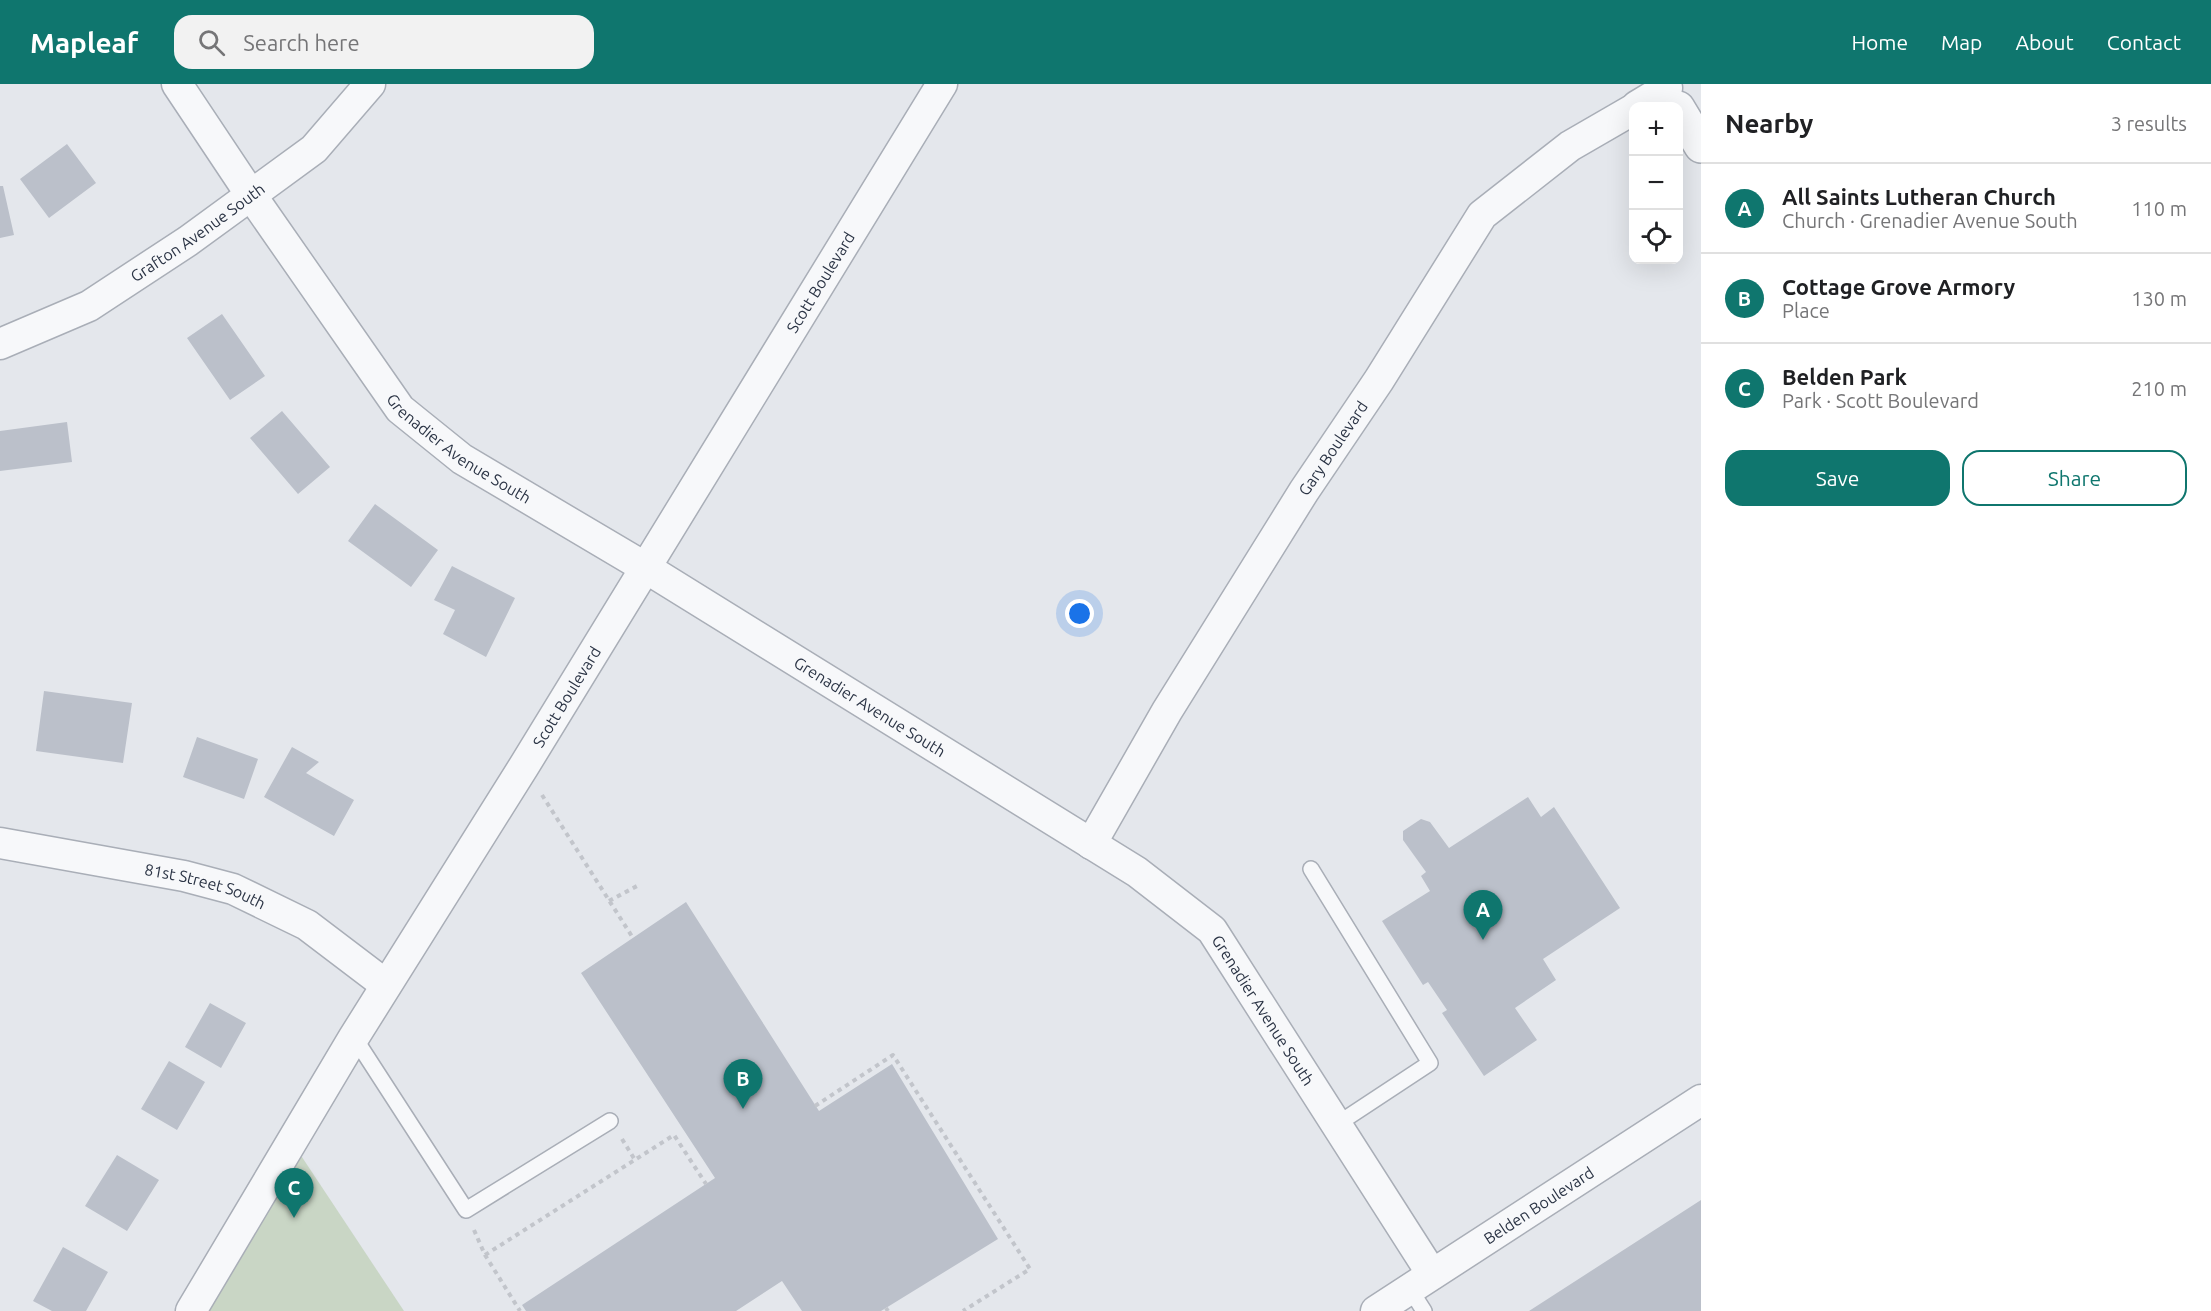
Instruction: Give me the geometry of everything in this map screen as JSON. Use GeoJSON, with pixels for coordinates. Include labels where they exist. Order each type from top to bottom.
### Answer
{"type":"FeatureCollection","features":[{"type":"Feature","properties":{"kind":"street","name":"Grenadier Avenue South"},"geometry":{"type":"LineString","coordinates":[[177,84],[400,409],[462,459],[646,568],[1137,872],[1212,930],[1336,1125],[1422,1291]]}},
{"type":"Feature","properties":{"kind":"street","name":"Grafton Avenue South"},"geometry":{"type":"LineString","coordinates":[[0,344],[89,306],[188,242],[314,149],[370,84]]}},
{"type":"Feature","properties":{"kind":"street","name":"Scott Boulevard"},"geometry":{"type":"LineString","coordinates":[[191,1311],[354,1037],[524,766],[942,84]]}},
{"type":"Feature","properties":{"kind":"street","name":"Gary Boulevard"},"geometry":{"type":"LineString","coordinates":[[1654,102],[1672,97]]}},
{"type":"Feature","properties":{"kind":"street"},"geometry":{"type":"LineString","coordinates":[[1672,97],[1701,146]]}},
{"type":"Feature","properties":{"kind":"street","name":"Gary Boulevard"},"geometry":{"type":"LineString","coordinates":[[1091,844],[1167,711],[1260,561],[1379,380],[1482,215],[1570,146],[1629,111]]}},
{"type":"Feature","properties":{"kind":"street","name":"81st Street South"},"geometry":{"type":"LineString","coordinates":[[0,843],[184,876],[233,889],[307,925],[386,985]]}},
{"type":"Feature","properties":{"kind":"street","name":"Belden Boulevard"},"geometry":{"type":"LineString","coordinates":[[1376,1311],[1422,1291],[1701,1100]]}},
{"type":"Feature","properties":{"kind":"lane"},"geometry":{"type":"LineString","coordinates":[[1311,869],[1430,1062],[1336,1125]]}},
{"type":"Feature","properties":{"kind":"lane"},"geometry":{"type":"LineString","coordinates":[[354,1037],[466,1210],[610,1121]]}},
{"type":"Feature","properties":{"kind":"path"},"geometry":{"type":"LineString","coordinates":[[524,766],[633,938]]}},
{"type":"Feature","properties":{"kind":"path"},"geometry":{"type":"LineString","coordinates":[[609,901],[637,886]]}},
{"type":"Feature","properties":{"kind":"path"},"geometry":{"type":"LineString","coordinates":[[815,1106],[893,1056],[1030,1269],[963,1311]]}},
{"type":"Feature","properties":{"kind":"path"},"geometry":{"type":"LineString","coordinates":[[485,1255],[674,1135],[706,1184]]}},
{"type":"Feature","properties":{"kind":"path"},"geometry":{"type":"LineString","coordinates":[[466,1210],[485,1255],[520,1311]]}},
{"type":"Feature","properties":{"kind":"green space"},"geometry":{"type":"Polygon","coordinates":[[[292,1142],[404,1311],[191,1311],[292,1142]]]}},
{"type":"Feature","properties":{"kind":"building"},"geometry":{"type":"Polygon","coordinates":[[[67,144],[96,183],[49,218],[20,179],[67,144]]]}},
{"type":"Feature","properties":{"kind":"building"},"geometry":{"type":"Polygon","coordinates":[[[0,186],[3,186],[14,235],[0,238],[0,186]]]}},
{"type":"Feature","properties":{"kind":"building"},"geometry":{"type":"Polygon","coordinates":[[[222,314],[265,376],[230,400],[187,338],[222,314]]]}},
{"type":"Feature","properties":{"kind":"building"},"geometry":{"type":"Polygon","coordinates":[[[282,411],[330,467],[298,494],[250,438],[282,411]]]}},
{"type":"Feature","properties":{"kind":"building"},"geometry":{"type":"Polygon","coordinates":[[[67,422],[72,462],[0,471],[0,431],[67,422]]]}},
{"type":"Feature","properties":{"kind":"building"},"geometry":{"type":"Polygon","coordinates":[[[375,504],[438,550],[411,587],[348,541],[375,504]]]}},
{"type":"Feature","properties":{"kind":"building"},"geometry":{"type":"Polygon","coordinates":[[[452,566],[515,598],[486,657],[443,634],[455,610],[434,600],[452,566]]]}},
{"type":"Feature","properties":{"kind":"building"},"geometry":{"type":"Polygon","coordinates":[[[44,691],[132,703],[123,763],[36,751],[44,691]]]}},
{"type":"Feature","properties":{"kind":"building"},"geometry":{"type":"Polygon","coordinates":[[[197,737],[258,759],[244,799],[183,777],[197,737]]]}},
{"type":"Feature","properties":{"kind":"building"},"geometry":{"type":"Polygon","coordinates":[[[292,747],[319,762],[306,773],[354,800],[334,836],[264,797],[292,747]]]}},
{"type":"Feature","properties":{"kind":"building"},"geometry":{"type":"Polygon","coordinates":[[[1528,797],[1541,817],[1554,807],[1620,908],[1543,959],[1556,980],[1515,1008],[1537,1040],[1484,1076],[1442,1013],[1447,1010],[1428,982],[1423,985],[1382,921],[1430,891],[1421,876],[1426,872],[1403,840],[1403,831],[1421,819],[1430,822],[1449,848],[1528,797]]]}},
{"type":"Feature","properties":{"kind":"building"},"geometry":{"type":"Polygon","coordinates":[[[686,902],[819,1111],[892,1064],[998,1239],[881,1311],[802,1311],[782,1281],[736,1311],[526,1311],[522,1305],[715,1178],[581,973],[686,902]]]}},
{"type":"Feature","properties":{"kind":"building"},"geometry":{"type":"Polygon","coordinates":[[[210,1003],[246,1023],[221,1068],[185,1047],[210,1003]]]}},
{"type":"Feature","properties":{"kind":"building"},"geometry":{"type":"Polygon","coordinates":[[[169,1061],[205,1082],[177,1130],[141,1109],[169,1061]]]}},
{"type":"Feature","properties":{"kind":"building"},"geometry":{"type":"Polygon","coordinates":[[[117,1155],[159,1180],[127,1231],[85,1206],[117,1155]]]}},
{"type":"Feature","properties":{"kind":"building"},"geometry":{"type":"Polygon","coordinates":[[[1701,1200],[1701,1311],[1529,1311],[1701,1200]]]}},
{"type":"Feature","properties":{"kind":"building"},"geometry":{"type":"Polygon","coordinates":[[[63,1247],[108,1272],[86,1311],[52,1311],[33,1301],[63,1247]]]}},
{"type":"Feature","properties":{"kind":"place","name":"All Saints Lutheran Church"},"geometry":{"type":"Point","coordinates":[1483,940]}},
{"type":"Feature","properties":{"kind":"place","name":"Cottage Grove Armory"},"geometry":{"type":"Point","coordinates":[743,1109]}},
{"type":"Feature","properties":{"kind":"place","name":"Belden Park"},"geometry":{"type":"Point","coordinates":[294,1218]}}]}
